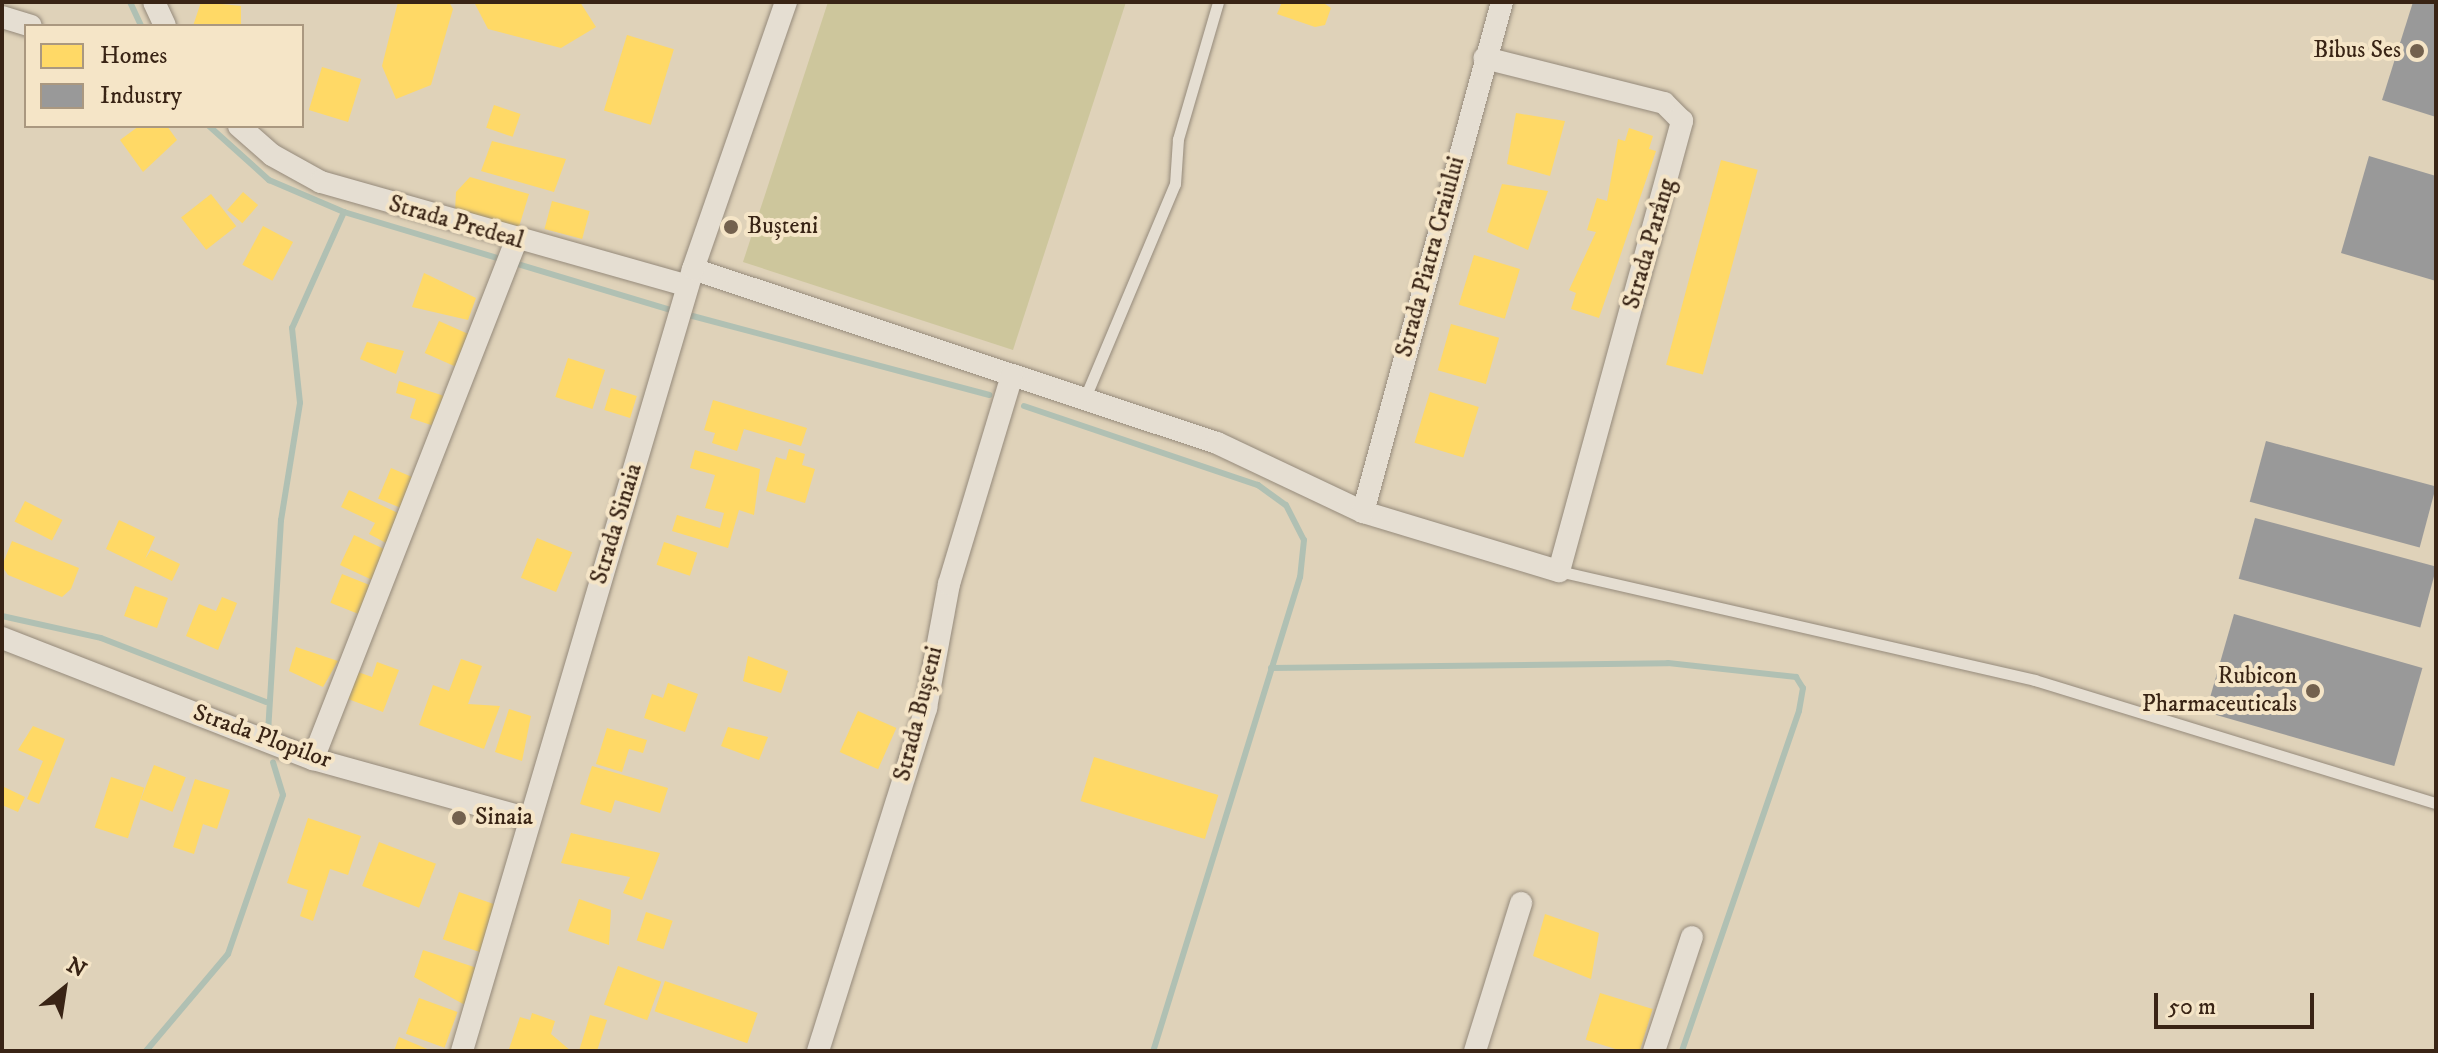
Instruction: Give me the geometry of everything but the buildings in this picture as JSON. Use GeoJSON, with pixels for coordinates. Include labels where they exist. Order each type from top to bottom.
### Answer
{"type":"FeatureCollection","features":[{"type":"Feature","properties":{"kind":"street","name":"Strada Piatra Craiului"},"geometry":{"type":"LineString","coordinates":[[1363,512],[1502,2]]}},
{"type":"Feature","properties":{"kind":"street","name":"Strada Sinaia"},"geometry":{"type":"LineString","coordinates":[[462,1051],[688,286],[780,3]]}},
{"type":"Feature","properties":{"kind":"street"},"geometry":{"type":"LineString","coordinates":[[2,17],[25,24]]}},
{"type":"Feature","properties":{"kind":"street","name":"Strada Parâng"},"geometry":{"type":"LineString","coordinates":[[1485,58],[1664,103],[1682,121],[1559,571]]}},
{"type":"Feature","properties":{"kind":"street","name":"Strada Predeal"},"geometry":{"type":"LineString","coordinates":[[241,128],[272,155],[321,182],[514,245],[688,286],[1012,375],[1217,443],[1363,512],[1559,571]]}},
{"type":"Feature","properties":{"kind":"street"},"geometry":{"type":"LineString","coordinates":[[313,759],[514,245]]}},
{"type":"Feature","properties":{"kind":"street","name":"Strada Bușteni"},"geometry":{"type":"LineString","coordinates":[[818,1051],[926,708],[949,584],[1012,375]]}},
{"type":"Feature","properties":{"kind":"street","name":"Strada Plopilor"},"geometry":{"type":"LineString","coordinates":[[2,638],[313,759],[529,819]]}},
{"type":"Feature","properties":{"kind":"street"},"geometry":{"type":"LineString","coordinates":[[1475,1051],[1521,903]]}},
{"type":"Feature","properties":{"kind":"street"},"geometry":{"type":"LineString","coordinates":[[1654,1051],[1692,937]]}},
{"type":"Feature","properties":{"kind":"lane"},"geometry":{"type":"LineString","coordinates":[[1084,400],[1175,184],[1178,139],[1218,2]]}},
{"type":"Feature","properties":{"kind":"lane"},"geometry":{"type":"LineString","coordinates":[[1559,571],[2035,680],[2436,803]]}},
{"type":"Feature","properties":{"kind":"shaded area"},"geometry":{"type":"Polygon","coordinates":[[[828,2],[1126,2],[1013,350],[743,262],[828,2]]]}},
{"type":"Feature","properties":{"kind":"waterway"},"geometry":{"type":"LineString","coordinates":[[130,2],[140,24]]}},
{"type":"Feature","properties":{"kind":"waterway"},"geometry":{"type":"LineString","coordinates":[[211,128],[269,180],[344,212],[292,328],[300,403],[281,520],[268,731]]}},
{"type":"Feature","properties":{"kind":"waterway"},"geometry":{"type":"LineString","coordinates":[[344,212],[674,311]]}},
{"type":"Feature","properties":{"kind":"waterway"},"geometry":{"type":"LineString","coordinates":[[685,314],[989,395]]}},
{"type":"Feature","properties":{"kind":"waterway"},"geometry":{"type":"LineString","coordinates":[[1024,406],[1258,485],[1286,505],[1304,540],[1300,577],[1153,1051]]}},
{"type":"Feature","properties":{"kind":"waterway"},"geometry":{"type":"LineString","coordinates":[[2,616],[101,638],[266,702]]}},
{"type":"Feature","properties":{"kind":"waterway"},"geometry":{"type":"LineString","coordinates":[[1271,668],[1668,663],[1796,677],[1803,688],[1799,711],[1682,1051]]}},
{"type":"Feature","properties":{"kind":"waterway"},"geometry":{"type":"LineString","coordinates":[[146,1051],[228,954],[283,795],[273,763]]}},
{"type":"Feature","properties":{"kind":"place","name":"Bibus Ses"},"geometry":{"type":"Point","coordinates":[2417,51]}},
{"type":"Feature","properties":{"kind":"place","name":"Bușteni"},"geometry":{"type":"Point","coordinates":[731,227]}},
{"type":"Feature","properties":{"kind":"place","name":"Rubicon Pharmaceuticals"},"geometry":{"type":"Point","coordinates":[2313,691]}},
{"type":"Feature","properties":{"kind":"place","name":"Sinaia"},"geometry":{"type":"Point","coordinates":[459,818]}}]}
